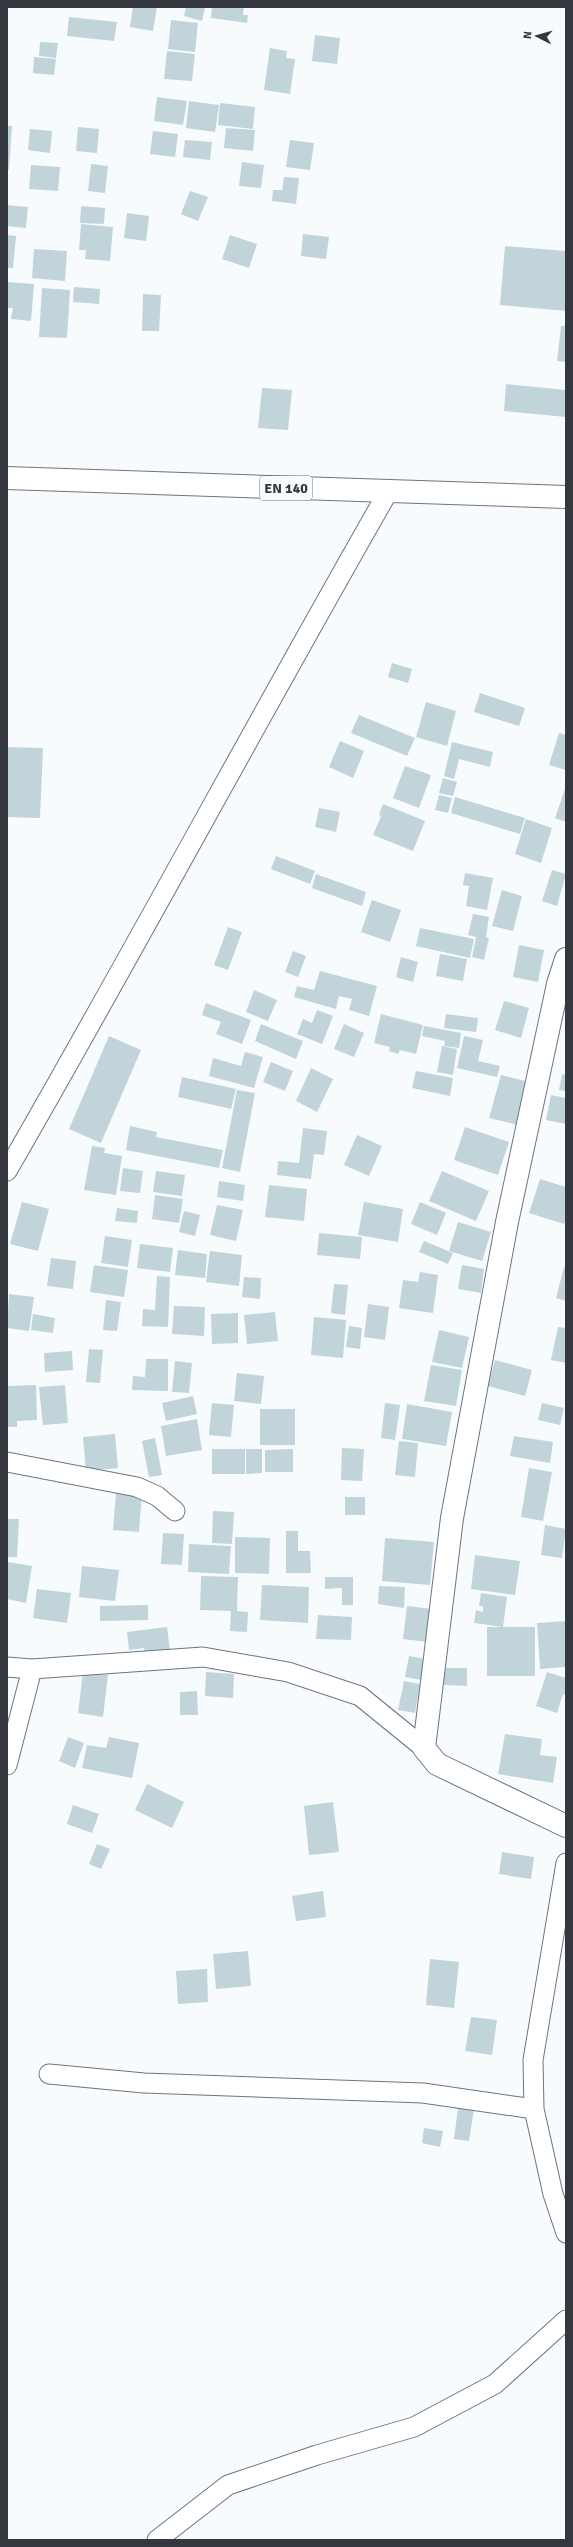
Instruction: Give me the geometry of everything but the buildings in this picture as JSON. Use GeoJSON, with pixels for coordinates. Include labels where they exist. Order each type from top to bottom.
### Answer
{"type":"FeatureCollection","features":[{"type":"Feature","properties":{"kind":"street","name":"EN 140"},"geometry":{"type":"LineString","coordinates":[[7,478],[566,497]]}},
{"type":"Feature","properties":{"kind":"street"},"geometry":{"type":"LineString","coordinates":[[7,1171],[96,1016],[316,618],[388,492]]}},
{"type":"Feature","properties":{"kind":"street"},"geometry":{"type":"LineString","coordinates":[[424,1748],[453,1510],[507,1222],[558,984],[566,959]]}},
{"type":"Feature","properties":{"kind":"street"},"geometry":{"type":"LineString","coordinates":[[7,1462],[137,1487],[158,1496],[175,1511]]}},
{"type":"Feature","properties":{"kind":"street"},"geometry":{"type":"LineString","coordinates":[[7,1668],[32,1669],[203,1657],[288,1672],[360,1696],[424,1748],[437,1764],[566,1826]]}},
{"type":"Feature","properties":{"kind":"street"},"geometry":{"type":"LineString","coordinates":[[7,1765],[32,1669]]}},
{"type":"Feature","properties":{"kind":"street"},"geometry":{"type":"LineString","coordinates":[[566,1863],[533,2060],[534,2109],[553,2194],[566,2233]]}},
{"type":"Feature","properties":{"kind":"street"},"geometry":{"type":"LineString","coordinates":[[49,2074],[144,2084],[423,2093],[534,2109]]}},
{"type":"Feature","properties":{"kind":"street"},"geometry":{"type":"LineString","coordinates":[[157,2540],[228,2485],[317,2455],[414,2427],[495,2384],[566,2320]]}}]}
